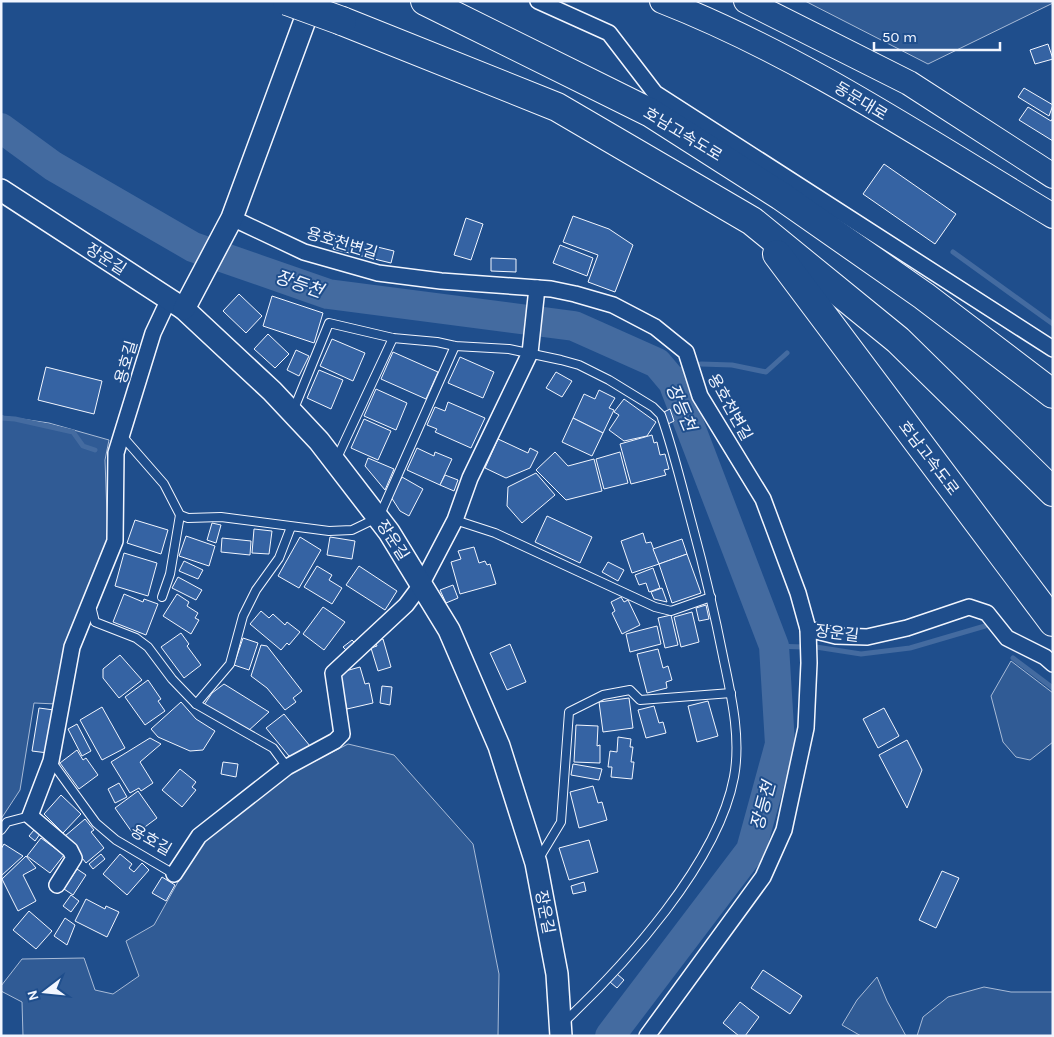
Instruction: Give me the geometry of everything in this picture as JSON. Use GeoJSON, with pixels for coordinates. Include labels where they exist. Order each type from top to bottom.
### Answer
{"type":"FeatureCollection","features":[{"type":"Feature","properties":{"kind":"highway","name":"호남고속도로"},"geometry":{"type":"LineString","coordinates":[[287,1],[557,107],[752,221],[898,340],[1053,492]]}},
{"type":"Feature","properties":{"kind":"highway","name":"호남고속도로"},"geometry":{"type":"LineString","coordinates":[[424,1],[651,114],[781,196],[931,302],[1053,394]]}},
{"type":"Feature","properties":{"kind":"highway","name":"호남고속도로"},"geometry":{"type":"LineString","coordinates":[[752,221],[1053,622]]}},
{"type":"Feature","properties":{"kind":"main road","name":"동문대로"},"geometry":{"type":"LineString","coordinates":[[662,1],[749,40],[819,76],[1053,216]]}},
{"type":"Feature","properties":{"kind":"main road"},"geometry":{"type":"LineString","coordinates":[[746,1],[909,83],[1053,176]]}},
{"type":"Feature","properties":{"kind":"street"},"geometry":{"type":"LineString","coordinates":[[181,302],[230,224],[312,1]]}},
{"type":"Feature","properties":{"kind":"street"},"geometry":{"type":"LineString","coordinates":[[538,1],[609,33],[654,93],[1053,349]]}},
{"type":"Feature","properties":{"kind":"street","name":"장운길"},"geometry":{"type":"LineString","coordinates":[[1,190],[181,302],[293,413],[336,462],[379,517],[449,630],[499,746],[536,863],[557,974],[558,1032]]}},
{"type":"Feature","properties":{"kind":"street","name":"용호천변길"},"geometry":{"type":"LineString","coordinates":[[230,224],[304,252],[378,273],[536,292],[575,294],[613,305],[655,326],[686,352],[700,396],[763,499],[798,593],[808,629]]}},
{"type":"Feature","properties":{"kind":"street"},"geometry":{"type":"LineString","coordinates":[[421,585],[455,520],[470,478],[531,347],[536,292]]}},
{"type":"Feature","properties":{"kind":"street","name":"용호길"},"geometry":{"type":"LineString","coordinates":[[30,816],[51,761],[72,647],[115,541],[116,453],[153,332],[181,302]]}},
{"type":"Feature","properties":{"kind":"street","name":"용호길"},"geometry":{"type":"LineString","coordinates":[[174,874],[199,836],[287,768],[335,741],[342,734],[333,673],[406,604],[421,585]]}},
{"type":"Feature","properties":{"kind":"street","name":"장운길"},"geometry":{"type":"LineString","coordinates":[[647,1036],[763,877],[784,830],[806,728],[809,663],[808,629],[836,636],[867,637],[907,628],[969,608],[988,612],[1007,638],[1045,657],[1053,664]]}},
{"type":"Feature","properties":{"kind":"street"},"geometry":{"type":"LineString","coordinates":[[30,816],[70,850],[74,858],[57,885]]}},
{"type":"Feature","properties":{"kind":"lane"},"geometry":{"type":"LineString","coordinates":[[293,413],[330,323],[393,338],[437,342],[454,346],[509,349],[531,347],[579,365],[609,380],[653,407],[661,415],[711,596],[731,693],[736,730],[734,779],[718,825],[700,862],[668,907],[606,983],[558,1032]]}},
{"type":"Feature","properties":{"kind":"lane"},"geometry":{"type":"LineString","coordinates":[[336,462],[393,338]]}},
{"type":"Feature","properties":{"kind":"lane"},"geometry":{"type":"LineString","coordinates":[[180,515],[188,518],[221,517],[329,531],[352,530],[379,517],[454,346]]}},
{"type":"Feature","properties":{"kind":"lane"},"geometry":{"type":"LineString","coordinates":[[122,437],[164,484],[180,515],[170,574],[162,596]]}},
{"type":"Feature","properties":{"kind":"lane"},"geometry":{"type":"LineString","coordinates":[[455,520],[495,533],[654,607],[671,611],[711,596]]}},
{"type":"Feature","properties":{"kind":"lane"},"geometry":{"type":"LineString","coordinates":[[196,704],[230,664],[243,616],[256,590],[279,558],[291,527]]}},
{"type":"Feature","properties":{"kind":"lane"},"geometry":{"type":"LineString","coordinates":[[90,599],[95,622],[136,638],[148,648],[172,679],[196,704],[273,748],[287,768]]}},
{"type":"Feature","properties":{"kind":"lane"},"geometry":{"type":"LineString","coordinates":[[536,863],[561,822],[568,712],[603,695],[630,690],[640,700],[731,693]]}},
{"type":"Feature","properties":{"kind":"lane","name":"용호길"},"geometry":{"type":"LineString","coordinates":[[51,761],[96,823],[116,840],[174,874]]}},
{"type":"Feature","properties":{"kind":"lane"},"geometry":{"type":"LineString","coordinates":[[1,830],[7,822],[30,816]]}},
{"type":"Feature","properties":{"kind":"shaded area"},"geometry":{"type":"Polygon","coordinates":[[[805,1],[1053,1],[1053,3],[928,64],[805,1]]]}},
{"type":"Feature","properties":{"kind":"shaded area"},"geometry":{"type":"Polygon","coordinates":[[[1,416],[49,423],[109,440],[105,460],[108,541],[57,704],[34,703],[20,790],[1,819],[1,416]]]}},
{"type":"Feature","properties":{"kind":"shaded area"},"geometry":{"type":"Polygon","coordinates":[[[1011,661],[1053,693],[1053,742],[1030,760],[1016,757],[1003,742],[991,696],[1011,661]]]}},
{"type":"Feature","properties":{"kind":"shaded area"},"geometry":{"type":"Polygon","coordinates":[[[348,744],[394,755],[473,844],[499,974],[498,1036],[23,1036],[22,1002],[1,991],[1,986],[22,959],[84,958],[95,990],[113,994],[139,976],[126,941],[154,925],[203,837],[290,774],[348,744]]]}},
{"type":"Feature","properties":{"kind":"shaded area"},"geometry":{"type":"Polygon","coordinates":[[[877,977],[887,1001],[906,1036],[861,1036],[842,1025],[857,1000],[877,977]]]}},
{"type":"Feature","properties":{"kind":"shaded area"},"geometry":{"type":"Polygon","coordinates":[[[984,987],[1011,992],[1053,992],[1053,1036],[917,1036],[923,1017],[948,997],[984,987]]]}},
{"type":"Feature","properties":{"kind":"building"},"geometry":{"type":"Polygon","coordinates":[[[1048,44],[1053,59],[1035,64],[1030,50],[1048,44]]]}},
{"type":"Feature","properties":{"kind":"building"},"geometry":{"type":"Polygon","coordinates":[[[1024,88],[1053,105],[1049,116],[1018,97],[1024,88]]]}},
{"type":"Feature","properties":{"kind":"building"},"geometry":{"type":"Polygon","coordinates":[[[1028,107],[1051,121],[1053,118],[1053,141],[1019,120],[1028,107]]]}},
{"type":"Feature","properties":{"kind":"building"},"geometry":{"type":"Polygon","coordinates":[[[884,164],[956,214],[935,244],[863,194],[884,164]]]}},
{"type":"Feature","properties":{"kind":"building"},"geometry":{"type":"Polygon","coordinates":[[[573,216],[609,229],[633,245],[615,292],[588,282],[598,255],[563,242],[573,216]]]}},
{"type":"Feature","properties":{"kind":"building"},"geometry":{"type":"Polygon","coordinates":[[[466,218],[483,224],[471,260],[454,255],[466,218]]]}},
{"type":"Feature","properties":{"kind":"building"},"geometry":{"type":"Polygon","coordinates":[[[336,237],[394,251],[391,263],[333,249],[336,237]]]}},
{"type":"Feature","properties":{"kind":"building"},"geometry":{"type":"Polygon","coordinates":[[[560,245],[593,258],[587,276],[553,263],[560,245]]]}},
{"type":"Feature","properties":{"kind":"building"},"geometry":{"type":"Polygon","coordinates":[[[491,258],[516,259],[516,272],[491,271],[491,258]]]}},
{"type":"Feature","properties":{"kind":"building"},"geometry":{"type":"Polygon","coordinates":[[[239,294],[262,316],[246,333],[223,311],[239,294]]]}},
{"type":"Feature","properties":{"kind":"building"},"geometry":{"type":"Polygon","coordinates":[[[272,296],[323,313],[314,343],[263,326],[272,296]]]}},
{"type":"Feature","properties":{"kind":"building"},"geometry":{"type":"Polygon","coordinates":[[[268,334],[289,354],[275,368],[254,349],[268,334]]]}},
{"type":"Feature","properties":{"kind":"building"},"geometry":{"type":"Polygon","coordinates":[[[332,339],[365,353],[353,381],[320,366],[332,339]]]}},
{"type":"Feature","properties":{"kind":"building"},"geometry":{"type":"Polygon","coordinates":[[[296,350],[309,356],[299,376],[287,370],[296,350]]]}},
{"type":"Feature","properties":{"kind":"building"},"geometry":{"type":"Polygon","coordinates":[[[393,352],[438,372],[426,399],[381,379],[393,352]]]}},
{"type":"Feature","properties":{"kind":"building"},"geometry":{"type":"Polygon","coordinates":[[[460,357],[494,372],[483,398],[448,383],[460,357]]]}},
{"type":"Feature","properties":{"kind":"building"},"geometry":{"type":"Polygon","coordinates":[[[46,367],[102,381],[94,414],[38,400],[46,367]]]}},
{"type":"Feature","properties":{"kind":"building"},"geometry":{"type":"Polygon","coordinates":[[[319,370],[343,380],[331,409],[307,398],[319,370]]]}},
{"type":"Feature","properties":{"kind":"building"},"geometry":{"type":"Polygon","coordinates":[[[556,372],[572,381],[562,397],[546,388],[556,372]]]}},
{"type":"Feature","properties":{"kind":"building"},"geometry":{"type":"Polygon","coordinates":[[[376,389],[407,403],[396,430],[364,416],[376,389]]]}},
{"type":"Feature","properties":{"kind":"building"},"geometry":{"type":"Polygon","coordinates":[[[599,390],[615,398],[609,408],[614,410],[603,433],[573,418],[584,394],[595,399],[599,390]]]}},
{"type":"Feature","properties":{"kind":"building"},"geometry":{"type":"Polygon","coordinates":[[[624,399],[656,422],[647,436],[624,441],[609,430],[619,415],[614,412],[624,399]]]}},
{"type":"Feature","properties":{"kind":"building"},"geometry":{"type":"Polygon","coordinates":[[[448,402],[485,418],[471,448],[435,432],[437,429],[427,425],[435,407],[445,411],[448,402]]]}},
{"type":"Feature","properties":{"kind":"building"},"geometry":{"type":"Polygon","coordinates":[[[670,409],[674,421],[668,424],[664,412],[670,409]]]}},
{"type":"Feature","properties":{"kind":"building"},"geometry":{"type":"Polygon","coordinates":[[[573,418],[603,433],[592,456],[562,442],[573,418]]]}},
{"type":"Feature","properties":{"kind":"building"},"geometry":{"type":"Polygon","coordinates":[[[364,419],[391,431],[378,460],[351,448],[364,419]]]}},
{"type":"Feature","properties":{"kind":"building"},"geometry":{"type":"Polygon","coordinates":[[[652,435],[654,443],[657,442],[660,455],[665,454],[669,469],[664,470],[666,475],[631,484],[620,444],[652,435]]]}},
{"type":"Feature","properties":{"kind":"building"},"geometry":{"type":"Polygon","coordinates":[[[498,439],[528,453],[530,448],[538,452],[530,468],[506,478],[485,468],[498,439]]]}},
{"type":"Feature","properties":{"kind":"building"},"geometry":{"type":"Polygon","coordinates":[[[417,448],[434,456],[435,452],[452,459],[440,485],[407,470],[417,448]]]}},
{"type":"Feature","properties":{"kind":"building"},"geometry":{"type":"Polygon","coordinates":[[[555,452],[568,466],[594,459],[602,491],[566,500],[536,470],[555,452]]]}},
{"type":"Feature","properties":{"kind":"building"},"geometry":{"type":"Polygon","coordinates":[[[620,452],[628,483],[604,489],[596,459],[620,452]]]}},
{"type":"Feature","properties":{"kind":"building"},"geometry":{"type":"Polygon","coordinates":[[[368,458],[394,469],[385,490],[365,466],[368,458]]]}},
{"type":"Feature","properties":{"kind":"building"},"geometry":{"type":"Polygon","coordinates":[[[536,473],[555,495],[522,523],[507,506],[508,487],[536,473]]]}},
{"type":"Feature","properties":{"kind":"building"},"geometry":{"type":"Polygon","coordinates":[[[445,475],[458,480],[454,491],[440,485],[445,475]]]}},
{"type":"Feature","properties":{"kind":"building"},"geometry":{"type":"Polygon","coordinates":[[[402,477],[423,489],[409,516],[400,511],[391,497],[402,477]]]}},
{"type":"Feature","properties":{"kind":"building"},"geometry":{"type":"Polygon","coordinates":[[[547,516],[592,537],[580,563],[535,542],[547,516]]]}},
{"type":"Feature","properties":{"kind":"building"},"geometry":{"type":"Polygon","coordinates":[[[135,520],[168,530],[161,554],[127,543],[135,520]]]}},
{"type":"Feature","properties":{"kind":"building"},"geometry":{"type":"Polygon","coordinates":[[[212,523],[221,525],[216,543],[207,540],[212,523]]]}},
{"type":"Feature","properties":{"kind":"building"},"geometry":{"type":"Polygon","coordinates":[[[254,529],[272,531],[269,554],[252,553],[254,529]]]}},
{"type":"Feature","properties":{"kind":"building"},"geometry":{"type":"Polygon","coordinates":[[[643,533],[646,543],[651,542],[659,564],[632,573],[621,541],[643,533]]]}},
{"type":"Feature","properties":{"kind":"building"},"geometry":{"type":"Polygon","coordinates":[[[186,536],[215,546],[209,566],[179,556],[186,536]]]}},
{"type":"Feature","properties":{"kind":"building"},"geometry":{"type":"Polygon","coordinates":[[[300,537],[321,550],[299,588],[278,576],[300,537]]]}},
{"type":"Feature","properties":{"kind":"building"},"geometry":{"type":"Polygon","coordinates":[[[330,537],[355,541],[352,559],[327,555],[330,537]]]}},
{"type":"Feature","properties":{"kind":"building"},"geometry":{"type":"Polygon","coordinates":[[[222,538],[251,541],[250,555],[221,552],[222,538]]]}},
{"type":"Feature","properties":{"kind":"building"},"geometry":{"type":"Polygon","coordinates":[[[682,539],[687,554],[659,564],[653,549],[682,539]]]}},
{"type":"Feature","properties":{"kind":"building"},"geometry":{"type":"Polygon","coordinates":[[[474,547],[479,563],[485,561],[487,565],[490,564],[496,584],[460,594],[451,562],[461,559],[458,551],[474,547]]]}},
{"type":"Feature","properties":{"kind":"building"},"geometry":{"type":"Polygon","coordinates":[[[124,553],[157,563],[148,596],[115,586],[124,553]]]}},
{"type":"Feature","properties":{"kind":"building"},"geometry":{"type":"Polygon","coordinates":[[[687,554],[701,593],[672,603],[659,564],[687,554]]]}},
{"type":"Feature","properties":{"kind":"building"},"geometry":{"type":"Polygon","coordinates":[[[184,561],[203,570],[198,579],[179,571],[184,561]]]}},
{"type":"Feature","properties":{"kind":"building"},"geometry":{"type":"Polygon","coordinates":[[[608,562],[624,570],[618,581],[602,572],[608,562]]]}},
{"type":"Feature","properties":{"kind":"building"},"geometry":{"type":"Polygon","coordinates":[[[317,566],[332,575],[329,580],[342,588],[332,604],[304,587],[317,566]]]}},
{"type":"Feature","properties":{"kind":"building"},"geometry":{"type":"Polygon","coordinates":[[[359,566],[397,591],[385,610],[346,585],[359,566]]]}},
{"type":"Feature","properties":{"kind":"building"},"geometry":{"type":"Polygon","coordinates":[[[653,568],[660,588],[649,592],[646,583],[639,585],[635,575],[653,568]]]}},
{"type":"Feature","properties":{"kind":"building"},"geometry":{"type":"Polygon","coordinates":[[[178,577],[202,590],[196,600],[172,588],[178,577]]]}},
{"type":"Feature","properties":{"kind":"building"},"geometry":{"type":"Polygon","coordinates":[[[453,585],[458,598],[446,603],[440,590],[453,585]]]}},
{"type":"Feature","properties":{"kind":"building"},"geometry":{"type":"Polygon","coordinates":[[[662,588],[667,602],[654,599],[651,592],[662,588]]]}},
{"type":"Feature","properties":{"kind":"building"},"geometry":{"type":"Polygon","coordinates":[[[124,594],[143,602],[144,599],[158,604],[146,635],[113,622],[124,594]]]}},
{"type":"Feature","properties":{"kind":"building"},"geometry":{"type":"Polygon","coordinates":[[[177,594],[189,602],[187,606],[198,613],[195,618],[199,620],[191,634],[163,616],[177,594]]]}},
{"type":"Feature","properties":{"kind":"building"},"geometry":{"type":"Polygon","coordinates":[[[621,597],[624,602],[628,600],[640,625],[622,634],[612,613],[615,611],[611,602],[621,597]]]}},
{"type":"Feature","properties":{"kind":"building"},"geometry":{"type":"Polygon","coordinates":[[[706,605],[709,619],[699,621],[696,608],[706,605]]]}},
{"type":"Feature","properties":{"kind":"building"},"geometry":{"type":"Polygon","coordinates":[[[323,607],[345,622],[324,650],[303,634],[323,607]]]}},
{"type":"Feature","properties":{"kind":"building"},"geometry":{"type":"Polygon","coordinates":[[[261,611],[269,618],[273,614],[285,625],[287,622],[300,632],[289,645],[287,643],[281,650],[250,624],[261,611]]]}},
{"type":"Feature","properties":{"kind":"building"},"geometry":{"type":"Polygon","coordinates":[[[692,612],[699,642],[681,647],[674,617],[692,612]]]}},
{"type":"Feature","properties":{"kind":"building"},"geometry":{"type":"Polygon","coordinates":[[[671,615],[678,645],[665,648],[658,618],[671,615]]]}},
{"type":"Feature","properties":{"kind":"building"},"geometry":{"type":"Polygon","coordinates":[[[657,626],[661,644],[630,652],[626,634],[657,626]]]}},
{"type":"Feature","properties":{"kind":"building"},"geometry":{"type":"Polygon","coordinates":[[[181,633],[189,644],[187,646],[201,665],[184,678],[161,647],[181,633]]]}},
{"type":"Feature","properties":{"kind":"building"},"geometry":{"type":"Polygon","coordinates":[[[243,638],[258,643],[249,670],[234,665],[243,638]]]}},
{"type":"Feature","properties":{"kind":"building"},"geometry":{"type":"Polygon","coordinates":[[[383,639],[391,667],[378,671],[371,648],[377,646],[375,641],[383,639]]]}},
{"type":"Feature","properties":{"kind":"building"},"geometry":{"type":"Polygon","coordinates":[[[352,640],[356,644],[347,651],[343,647],[352,640]]]}},
{"type":"Feature","properties":{"kind":"building"},"geometry":{"type":"Polygon","coordinates":[[[510,644],[526,682],[507,690],[490,653],[510,644]]]}},
{"type":"Feature","properties":{"kind":"building"},"geometry":{"type":"Polygon","coordinates":[[[261,645],[267,646],[302,691],[293,698],[296,702],[285,710],[267,688],[251,676],[261,645]]]}},
{"type":"Feature","properties":{"kind":"building"},"geometry":{"type":"Polygon","coordinates":[[[658,649],[663,668],[668,666],[672,680],[666,682],[667,688],[647,693],[637,654],[658,649]]]}},
{"type":"Feature","properties":{"kind":"building"},"geometry":{"type":"Polygon","coordinates":[[[120,655],[142,680],[119,698],[103,678],[103,669],[120,655]]]}},
{"type":"Feature","properties":{"kind":"building"},"geometry":{"type":"Polygon","coordinates":[[[360,667],[365,684],[369,683],[373,703],[347,709],[338,673],[360,667]]]}},
{"type":"Feature","properties":{"kind":"building"},"geometry":{"type":"Polygon","coordinates":[[[148,680],[161,699],[158,701],[165,711],[145,725],[125,697],[148,680]]]}},
{"type":"Feature","properties":{"kind":"building"},"geometry":{"type":"Polygon","coordinates":[[[224,684],[269,712],[247,732],[204,705],[212,693],[224,684]]]}},
{"type":"Feature","properties":{"kind":"building"},"geometry":{"type":"Polygon","coordinates":[[[382,686],[392,687],[390,705],[380,703],[382,686]]]}},
{"type":"Feature","properties":{"kind":"building"},"geometry":{"type":"Polygon","coordinates":[[[629,698],[633,728],[603,732],[599,702],[629,698]]]}},
{"type":"Feature","properties":{"kind":"building"},"geometry":{"type":"Polygon","coordinates":[[[708,701],[718,736],[697,742],[688,706],[708,701]]]}},
{"type":"Feature","properties":{"kind":"building"},"geometry":{"type":"Polygon","coordinates":[[[181,702],[196,719],[215,731],[203,750],[190,751],[158,737],[151,729],[181,702]]]}},
{"type":"Feature","properties":{"kind":"building"},"geometry":{"type":"Polygon","coordinates":[[[654,706],[659,723],[663,722],[666,733],[646,738],[638,710],[654,706]]]}},
{"type":"Feature","properties":{"kind":"building"},"geometry":{"type":"Polygon","coordinates":[[[102,707],[125,748],[102,760],[80,720],[102,707]]]}},
{"type":"Feature","properties":{"kind":"building"},"geometry":{"type":"Polygon","coordinates":[[[39,708],[54,710],[48,753],[32,751],[39,708]]]}},
{"type":"Feature","properties":{"kind":"building"},"geometry":{"type":"Polygon","coordinates":[[[884,708],[899,736],[878,748],[863,719],[884,708]]]}},
{"type":"Feature","properties":{"kind":"building"},"geometry":{"type":"Polygon","coordinates":[[[284,714],[310,746],[300,755],[289,756],[266,728],[284,714]]]}},
{"type":"Feature","properties":{"kind":"building"},"geometry":{"type":"Polygon","coordinates":[[[77,724],[91,751],[82,756],[68,729],[77,724]]]}},
{"type":"Feature","properties":{"kind":"building"},"geometry":{"type":"Polygon","coordinates":[[[576,725],[598,726],[597,746],[600,745],[600,763],[574,762],[576,725]]]}},
{"type":"Feature","properties":{"kind":"building"},"geometry":{"type":"Polygon","coordinates":[[[618,737],[631,739],[630,747],[633,747],[631,762],[634,762],[632,779],[611,777],[612,767],[608,767],[610,751],[617,752],[618,737]]]}},
{"type":"Feature","properties":{"kind":"building"},"geometry":{"type":"Polygon","coordinates":[[[150,738],[161,744],[140,762],[153,783],[141,791],[139,788],[130,793],[111,762],[150,738]]]}},
{"type":"Feature","properties":{"kind":"building"},"geometry":{"type":"Polygon","coordinates":[[[907,740],[922,770],[907,808],[879,755],[907,740]]]}},
{"type":"Feature","properties":{"kind":"building"},"geometry":{"type":"Polygon","coordinates":[[[77,750],[83,760],[86,758],[98,775],[79,789],[60,763],[77,750]]]}},
{"type":"Feature","properties":{"kind":"building"},"geometry":{"type":"Polygon","coordinates":[[[223,762],[238,764],[236,777],[221,774],[223,762]]]}},
{"type":"Feature","properties":{"kind":"building"},"geometry":{"type":"Polygon","coordinates":[[[573,764],[602,769],[599,780],[571,775],[573,764]]]}},
{"type":"Feature","properties":{"kind":"building"},"geometry":{"type":"Polygon","coordinates":[[[180,769],[196,782],[192,787],[196,790],[182,807],[162,790],[180,769]]]}},
{"type":"Feature","properties":{"kind":"building"},"geometry":{"type":"Polygon","coordinates":[[[119,783],[127,797],[115,803],[108,789],[119,783]]]}},
{"type":"Feature","properties":{"kind":"building"},"geometry":{"type":"Polygon","coordinates":[[[593,786],[598,803],[602,802],[607,820],[579,828],[570,792],[593,786]]]}},
{"type":"Feature","properties":{"kind":"building"},"geometry":{"type":"Polygon","coordinates":[[[138,791],[157,818],[134,835],[115,808],[138,791]]]}},
{"type":"Feature","properties":{"kind":"building"},"geometry":{"type":"Polygon","coordinates":[[[61,795],[81,814],[63,833],[44,814],[61,795]]]}},
{"type":"Feature","properties":{"kind":"building"},"geometry":{"type":"Polygon","coordinates":[[[85,819],[94,830],[91,832],[104,848],[86,863],[65,836],[85,819]]]}},
{"type":"Feature","properties":{"kind":"building"},"geometry":{"type":"Polygon","coordinates":[[[34,830],[40,834],[35,841],[29,836],[34,830]]]}},
{"type":"Feature","properties":{"kind":"building"},"geometry":{"type":"Polygon","coordinates":[[[41,838],[64,855],[50,873],[27,856],[41,838]]]}},
{"type":"Feature","properties":{"kind":"building"},"geometry":{"type":"Polygon","coordinates":[[[589,840],[598,872],[569,880],[559,848],[589,840]]]}},
{"type":"Feature","properties":{"kind":"building"},"geometry":{"type":"Polygon","coordinates":[[[4,844],[23,856],[1,876],[1,849],[4,844]]]}},
{"type":"Feature","properties":{"kind":"building"},"geometry":{"type":"Polygon","coordinates":[[[101,854],[105,859],[93,869],[89,864],[101,854]]]}},
{"type":"Feature","properties":{"kind":"building"},"geometry":{"type":"Polygon","coordinates":[[[120,854],[132,864],[129,868],[134,872],[142,863],[149,870],[127,895],[103,874],[120,854]]]}},
{"type":"Feature","properties":{"kind":"building"},"geometry":{"type":"Polygon","coordinates":[[[26,856],[36,868],[23,875],[36,901],[18,911],[2,879],[26,856]]]}},
{"type":"Feature","properties":{"kind":"building"},"geometry":{"type":"Polygon","coordinates":[[[77,869],[86,875],[73,895],[64,889],[77,869]]]}},
{"type":"Feature","properties":{"kind":"building"},"geometry":{"type":"Polygon","coordinates":[[[942,871],[959,878],[936,928],[919,920],[942,871]]]}},
{"type":"Feature","properties":{"kind":"building"},"geometry":{"type":"Polygon","coordinates":[[[162,877],[175,885],[166,901],[152,893],[162,877]]]}},
{"type":"Feature","properties":{"kind":"building"},"geometry":{"type":"Polygon","coordinates":[[[584,882],[586,891],[573,894],[571,886],[584,882]]]}},
{"type":"Feature","properties":{"kind":"building"},"geometry":{"type":"Polygon","coordinates":[[[71,895],[79,901],[71,912],[63,906],[71,895]]]}},
{"type":"Feature","properties":{"kind":"building"},"geometry":{"type":"Polygon","coordinates":[[[86,899],[105,909],[106,906],[119,912],[107,937],[75,921],[86,899]]]}},
{"type":"Feature","properties":{"kind":"building"},"geometry":{"type":"Polygon","coordinates":[[[29,911],[52,931],[36,949],[13,930],[29,911]]]}},
{"type":"Feature","properties":{"kind":"building"},"geometry":{"type":"Polygon","coordinates":[[[65,918],[75,925],[67,945],[54,936],[65,918]]]}},
{"type":"Feature","properties":{"kind":"building"},"geometry":{"type":"Polygon","coordinates":[[[763,970],[802,996],[790,1014],[751,988],[763,970]]]}},
{"type":"Feature","properties":{"kind":"building"},"geometry":{"type":"Polygon","coordinates":[[[617,974],[624,980],[617,988],[610,982],[617,974]]]}},
{"type":"Feature","properties":{"kind":"building"},"geometry":{"type":"Polygon","coordinates":[[[740,1002],[759,1017],[745,1036],[739,1036],[723,1023],[740,1002]]]}},
{"type":"Feature","properties":{"kind":"waterway","name":"장등천"},"geometry":{"type":"LineString","coordinates":[[1,128],[53,166],[193,247],[328,294],[574,326],[657,363],[673,382],[774,646],[780,744],[751,850],[610,1036]]}},
{"type":"Feature","properties":{"kind":"waterway"},"geometry":{"type":"LineString","coordinates":[[953,252],[1053,324]]}},
{"type":"Feature","properties":{"kind":"waterway"},"geometry":{"type":"LineString","coordinates":[[701,364],[732,365],[766,372],[787,353]]}},
{"type":"Feature","properties":{"kind":"waterway"},"geometry":{"type":"LineString","coordinates":[[673,382],[683,368]]}},
{"type":"Feature","properties":{"kind":"waterway"},"geometry":{"type":"LineString","coordinates":[[1,418],[15,419],[73,432],[83,446],[95,450]]}},
{"type":"Feature","properties":{"kind":"waterway"},"geometry":{"type":"LineString","coordinates":[[816,647],[861,654],[910,648],[985,626]]}},
{"type":"Feature","properties":{"kind":"waterway"},"geometry":{"type":"LineString","coordinates":[[774,646],[803,647]]}},
{"type":"Feature","properties":{"kind":"waterway"},"geometry":{"type":"LineString","coordinates":[[1013,658],[1053,688]]}}]}
